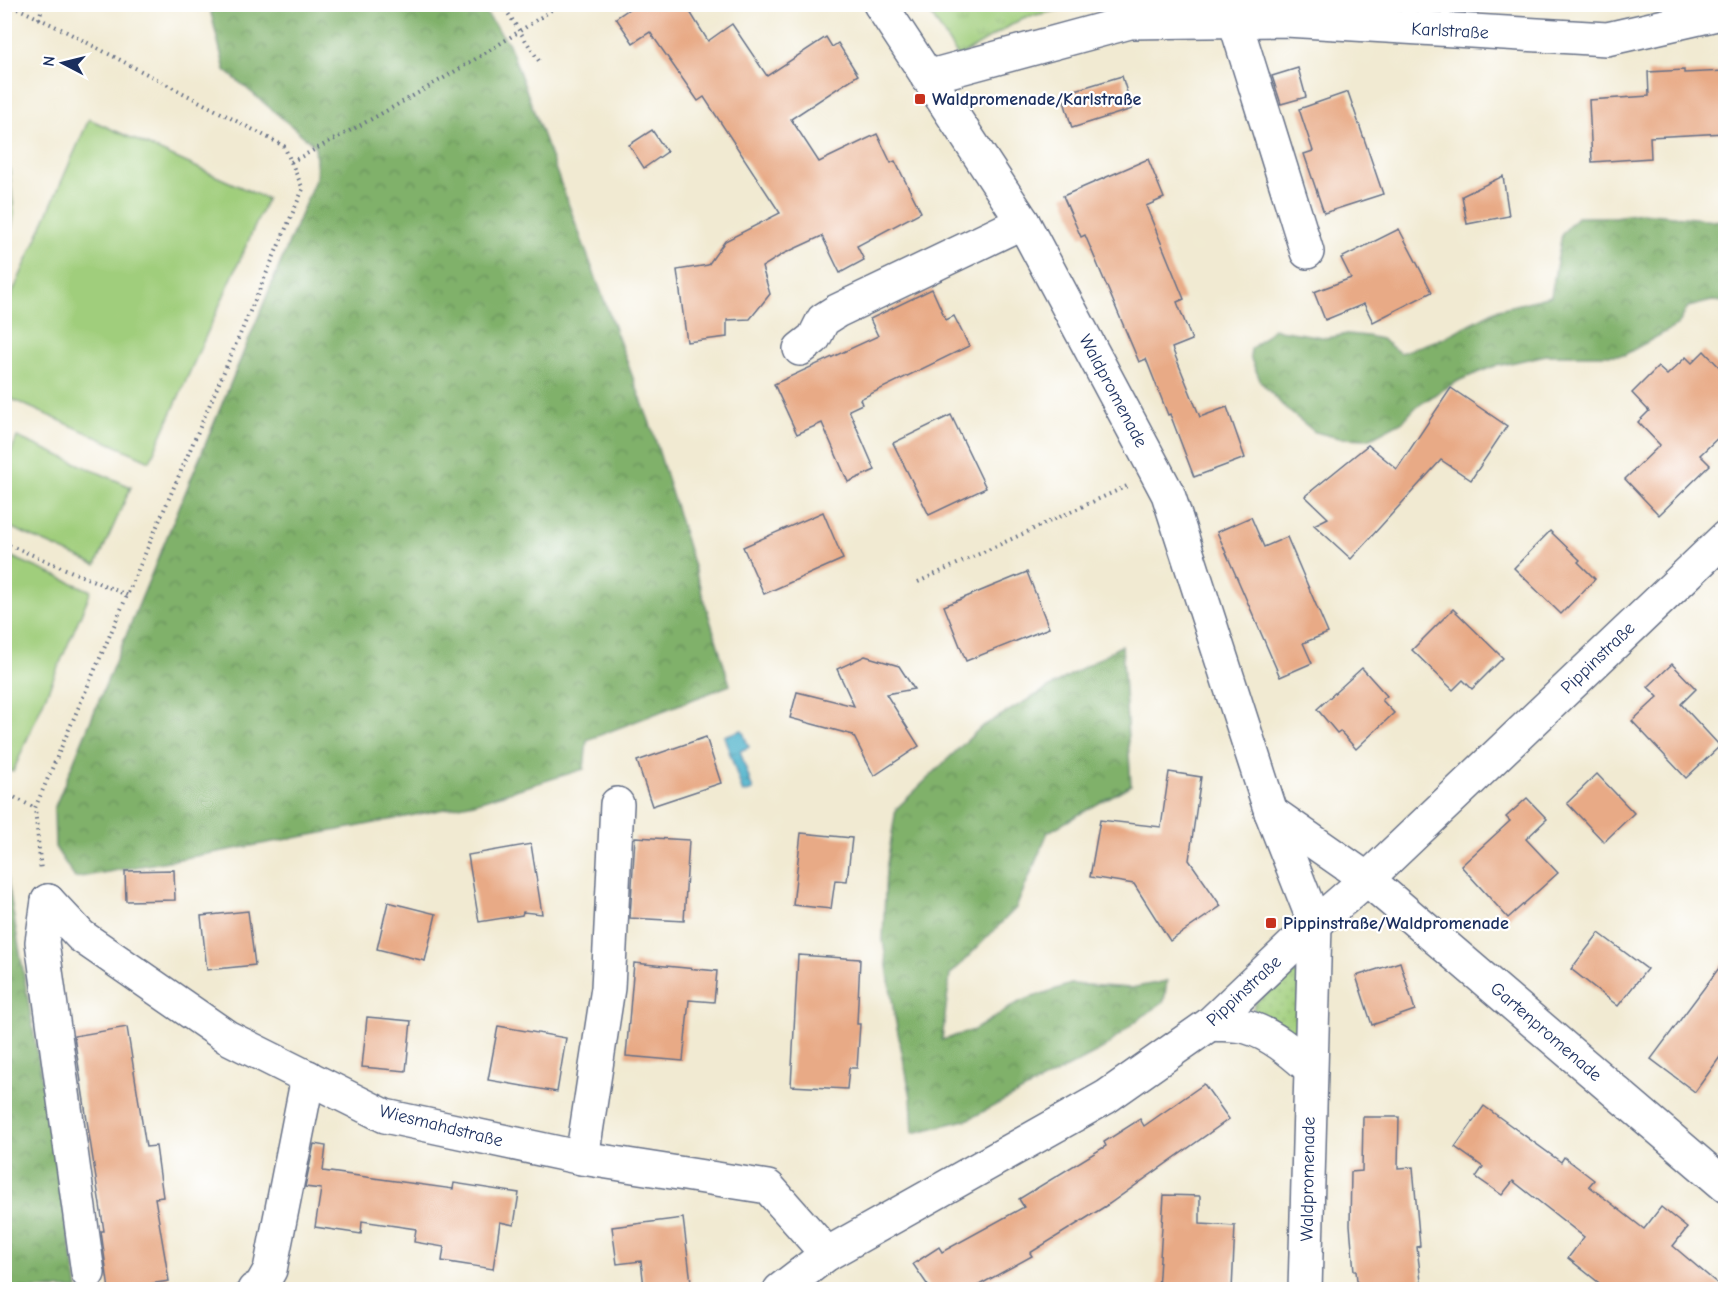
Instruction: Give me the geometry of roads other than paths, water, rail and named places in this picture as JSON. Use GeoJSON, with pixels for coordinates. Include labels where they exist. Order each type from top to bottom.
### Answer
{"type":"FeatureCollection","features":[{"type":"Feature","properties":{"kind":"street","name":"Waldpromenade"},"geometry":{"type":"LineString","coordinates":[[880,4],[1023,222],[1168,494],[1270,813],[1315,924],[1305,1290]]}},
{"type":"Feature","properties":{"kind":"street","name":"Karlstraße"},"geometry":{"type":"LineString","coordinates":[[927,77],[1131,22],[1286,20],[1607,39],[1725,12]]}},
{"type":"Feature","properties":{"kind":"street"},"geometry":{"type":"LineString","coordinates":[[1235,21],[1307,252]]}},
{"type":"Feature","properties":{"kind":"street"},"geometry":{"type":"LineString","coordinates":[[800,349],[814,338],[824,320],[837,311],[1023,222]]}},
{"type":"Feature","properties":{"kind":"street","name":"Pippinstraße"},"geometry":{"type":"LineString","coordinates":[[780,1290],[827,1254],[1106,1097],[1210,1024],[1315,924],[1367,879],[1725,537]]}},
{"type":"Feature","properties":{"kind":"street"},"geometry":{"type":"LineString","coordinates":[[582,1158],[608,988],[617,804]]}},
{"type":"Feature","properties":{"kind":"street"},"geometry":{"type":"LineString","coordinates":[[1270,813],[1367,879]]}},
{"type":"Feature","properties":{"kind":"street","name":"Gartenpromenade"},"geometry":{"type":"LineString","coordinates":[[1367,879],[1725,1186]]}},
{"type":"Feature","properties":{"kind":"street","name":"Wiesmahdstraße"},"geometry":{"type":"LineString","coordinates":[[88,1273],[42,942],[48,901],[81,936],[227,1037],[385,1116],[582,1158],[768,1187],[827,1254]]}},
{"type":"Feature","properties":{"kind":"street"},"geometry":{"type":"LineString","coordinates":[[1210,1024],[1246,1026],[1289,1050],[1310,1068]]}},
{"type":"Feature","properties":{"kind":"street"},"geometry":{"type":"LineString","coordinates":[[254,1290],[261,1286],[270,1270],[308,1077]]}},
{"type":"Feature","properties":{"kind":"water"},"geometry":{"type":"Polygon","coordinates":[[[742,730],[749,747],[740,751],[753,790],[743,793],[724,736],[742,730]]]}},
{"type":"Feature","properties":{"kind":"place","name":"Waldpromenade/Karlstraße"},"geometry":{"type":"Point","coordinates":[920,99]}},
{"type":"Feature","properties":{"kind":"place","name":"Pippinstraße/Waldpromenade"},"geometry":{"type":"Point","coordinates":[1271,923]}}]}
